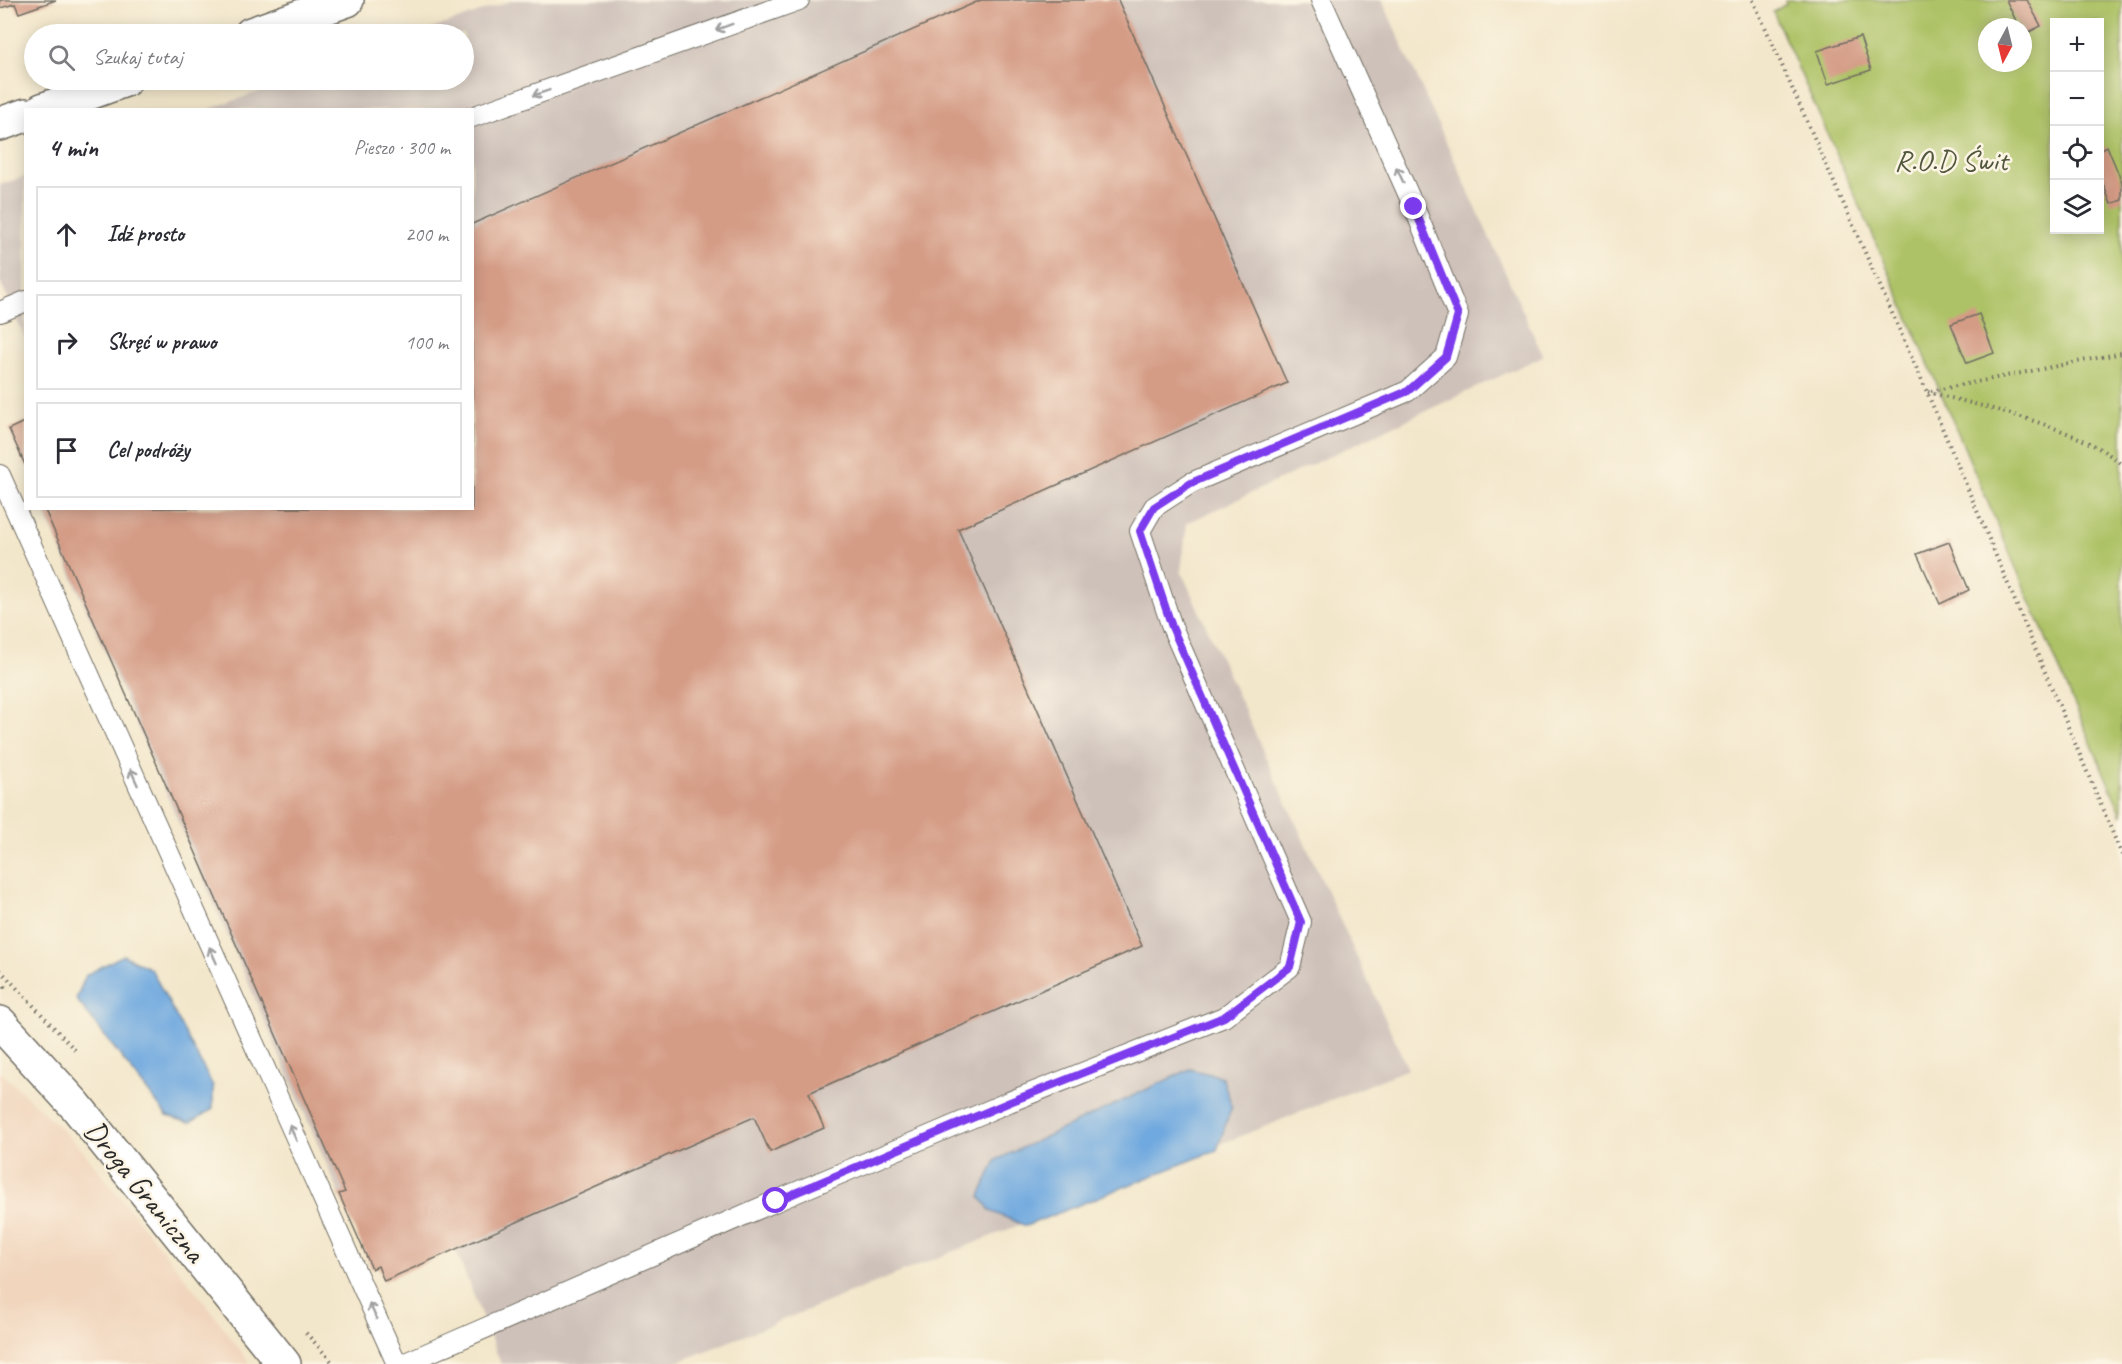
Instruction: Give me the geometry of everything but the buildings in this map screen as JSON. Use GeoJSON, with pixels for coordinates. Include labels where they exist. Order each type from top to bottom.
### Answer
{"type":"FeatureCollection","features":[{"type":"Feature","properties":{"kind":"street"},"geometry":{"type":"LineString","coordinates":[[279,24],[347,0]]}},
{"type":"Feature","properties":{"kind":"street"},"geometry":{"type":"LineString","coordinates":[[48,108],[97,90]]}},
{"type":"Feature","properties":{"kind":"street"},"geometry":{"type":"LineString","coordinates":[[0,124],[24,116]]}},
{"type":"Feature","properties":{"kind":"street","name":"Droga Graniczna"},"geometry":{"type":"LineString","coordinates":[[0,1023],[76,1106],[284,1364]]}},
{"type":"Feature","properties":{"kind":"lane"},"geometry":{"type":"LineString","coordinates":[[474,116],[799,0]]}},
{"type":"Feature","properties":{"kind":"lane"},"geometry":{"type":"LineString","coordinates":[[403,1364],[776,1201],[999,1107],[1224,1017],[1290,967],[1301,922],[1172,627],[1140,531],[1154,507],[1191,483],[1408,391],[1446,357],[1458,315],[1414,207],[1321,0]]}},
{"type":"Feature","properties":{"kind":"lane"},"geometry":{"type":"LineString","coordinates":[[0,312],[24,302]]}},
{"type":"Feature","properties":{"kind":"lane"},"geometry":{"type":"LineString","coordinates":[[0,475],[397,1364]]}},
{"type":"Feature","properties":{"kind":"path"},"geometry":{"type":"LineString","coordinates":[[1753,0],[1927,392],[2122,855]]}},
{"type":"Feature","properties":{"kind":"path"},"geometry":{"type":"LineString","coordinates":[[1927,392],[2122,353]]}},
{"type":"Feature","properties":{"kind":"path"},"geometry":{"type":"LineString","coordinates":[[1927,392],[2050,427],[2109,452],[2122,465]]}},
{"type":"Feature","properties":{"kind":"shaded area"},"geometry":{"type":"Polygon","coordinates":[[[513,0],[1382,0],[1543,356],[1187,523],[1181,571],[1408,1069],[673,1364],[501,1364],[455,1249],[384,1281],[378,1266],[372,1269],[43,510],[474,510],[474,108],[212,108],[263,90],[474,90],[474,24],[446,24],[513,0]]]}},
{"type":"Feature","properties":{"kind":"shaded area"},"geometry":{"type":"Polygon","coordinates":[[[24,176],[24,337],[0,281],[0,185],[24,176]]]}},
{"type":"Feature","properties":{"kind":"shaded area"},"geometry":{"type":"Polygon","coordinates":[[[0,1071],[78,1145],[213,1313],[250,1364],[0,1364],[0,1071]]]}},
{"type":"Feature","properties":{"kind":"green space","name":"R.O.D Świt"},"geometry":{"type":"Polygon","coordinates":[[[1785,0],[2122,0],[2122,815],[1879,249],[1773,12],[1786,4],[1785,0]]]}},
{"type":"Feature","properties":{"kind":"water"},"geometry":{"type":"Polygon","coordinates":[[[123,955],[151,969],[213,1086],[213,1109],[190,1123],[167,1116],[76,999],[86,975],[123,955]]]}},
{"type":"Feature","properties":{"kind":"water"},"geometry":{"type":"Polygon","coordinates":[[[1190,1069],[1222,1077],[1232,1106],[1217,1150],[1026,1226],[990,1211],[980,1196],[996,1160],[1190,1069]]]}},
{"type":"Feature","properties":{"kind":"route"},"geometry":{"type":"LineString","coordinates":[[776,1201],[1010,1102],[1224,1017],[1290,967],[1301,922],[1172,627],[1140,531],[1154,507],[1191,483],[1408,391],[1446,357],[1458,315],[1414,207]]}}]}
